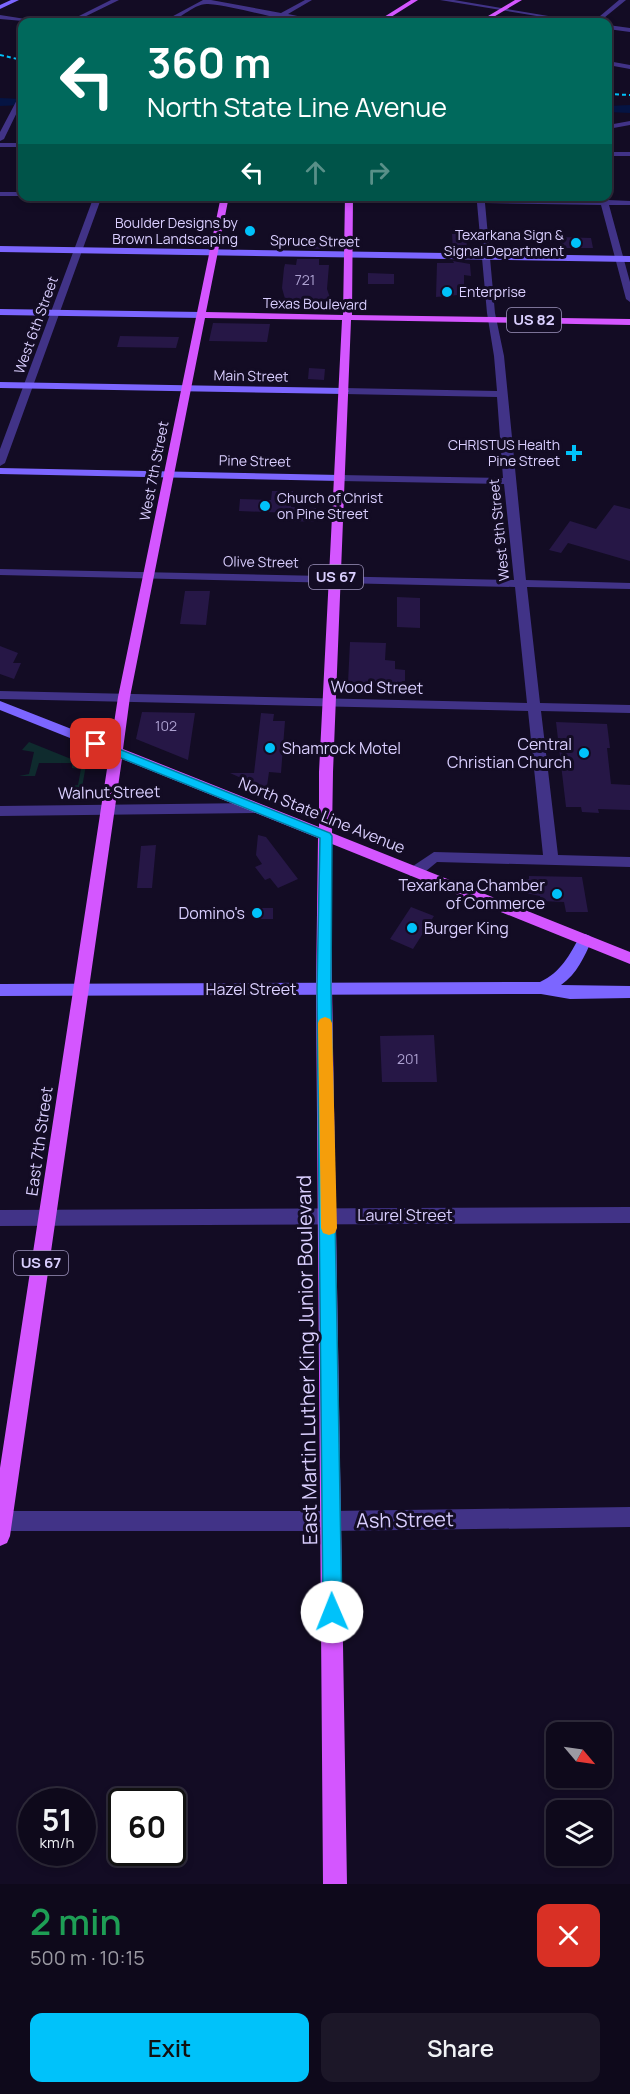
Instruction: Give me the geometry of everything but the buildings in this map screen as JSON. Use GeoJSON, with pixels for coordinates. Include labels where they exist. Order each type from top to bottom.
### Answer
{"type":"FeatureCollection","features":[{"type":"Feature","properties":{"kind":"main road"},"geometry":{"type":"LineString","coordinates":[[386,18],[415,0]]}},
{"type":"Feature","properties":{"kind":"main road"},"geometry":{"type":"LineString","coordinates":[[488,18],[519,0]]}},
{"type":"Feature","properties":{"kind":"main road","name":"West 7th Street"},"geometry":{"type":"LineString","coordinates":[[115,751],[223,201]]}},
{"type":"Feature","properties":{"kind":"main road","name":"US 67"},"geometry":{"type":"LineString","coordinates":[[326,836],[347,318],[349,201]]}},
{"type":"Feature","properties":{"kind":"main road","name":"Texas Boulevard"},"geometry":{"type":"LineString","coordinates":[[202,315],[630,322]]}},
{"type":"Feature","properties":{"kind":"main road","name":"North State Line Avenue"},"geometry":{"type":"LineString","coordinates":[[115,751],[630,958]]}},
{"type":"Feature","properties":{"kind":"main road","name":"East 7th Street"},"geometry":{"type":"LineString","coordinates":[[1,1526],[108,811],[115,751]]}},
{"type":"Feature","properties":{"kind":"main road","name":"East Martin Luther King Junior Boulevard"},"geometry":{"type":"LineString","coordinates":[[326,836],[324,988],[329,1216],[335,1884]]}},
{"type":"Feature","properties":{"kind":"street"},"geometry":{"type":"LineString","coordinates":[[0,7],[16,0]]}},
{"type":"Feature","properties":{"kind":"street"},"geometry":{"type":"LineString","coordinates":[[98,0],[114,1]]}},
{"type":"Feature","properties":{"kind":"street"},"geometry":{"type":"LineString","coordinates":[[277,18],[309,0]]}},
{"type":"Feature","properties":{"kind":"street"},"geometry":{"type":"LineString","coordinates":[[443,0],[555,18]]}},
{"type":"Feature","properties":{"kind":"street"},"geometry":{"type":"LineString","coordinates":[[601,18],[623,0]]}},
{"type":"Feature","properties":{"kind":"street"},"geometry":{"type":"LineString","coordinates":[[78,18],[114,1]]}},
{"type":"Feature","properties":{"kind":"street"},"geometry":{"type":"LineString","coordinates":[[173,18],[206,1],[300,18]]}},
{"type":"Feature","properties":{"kind":"street"},"geometry":{"type":"LineString","coordinates":[[0,17],[18,20]]}},
{"type":"Feature","properties":{"kind":"street"},"geometry":{"type":"LineString","coordinates":[[612,28],[630,30]]}},
{"type":"Feature","properties":{"kind":"street"},"geometry":{"type":"LineString","coordinates":[[612,64],[630,67]]}},
{"type":"Feature","properties":{"kind":"street"},"geometry":{"type":"LineString","coordinates":[[0,139],[18,104]]}},
{"type":"Feature","properties":{"kind":"street"},"geometry":{"type":"LineString","coordinates":[[612,126],[630,123]]}},
{"type":"Feature","properties":{"kind":"street"},"geometry":{"type":"LineString","coordinates":[[0,145],[18,145]]}},
{"type":"Feature","properties":{"kind":"street"},"geometry":{"type":"LineString","coordinates":[[612,154],[630,154]]}},
{"type":"Feature","properties":{"kind":"street"},"geometry":{"type":"LineString","coordinates":[[0,194],[18,194]]}},
{"type":"Feature","properties":{"kind":"street","name":"West 6th Street"},"geometry":{"type":"LineString","coordinates":[[0,463],[96,201]]}},
{"type":"Feature","properties":{"kind":"street","name":"West 9th Street"},"geometry":{"type":"LineString","coordinates":[[480,201],[502,394],[508,481],[551,860]]}},
{"type":"Feature","properties":{"kind":"street"},"geometry":{"type":"LineString","coordinates":[[604,201],[630,299]]}},
{"type":"Feature","properties":{"kind":"street"},"geometry":{"type":"LineString","coordinates":[[612,201],[630,203]]}},
{"type":"Feature","properties":{"kind":"street","name":"Spruce Street"},"geometry":{"type":"LineString","coordinates":[[0,249],[630,259]]}},
{"type":"Feature","properties":{"kind":"street","name":"Texas Boulevard"},"geometry":{"type":"LineString","coordinates":[[0,312],[202,315]]}},
{"type":"Feature","properties":{"kind":"street","name":"Main Street"},"geometry":{"type":"LineString","coordinates":[[0,385],[502,394]]}},
{"type":"Feature","properties":{"kind":"street","name":"Pine Street"},"geometry":{"type":"LineString","coordinates":[[0,471],[508,481]]}},
{"type":"Feature","properties":{"kind":"street","name":"Olive Street"},"geometry":{"type":"LineString","coordinates":[[0,572],[630,586]]}},
{"type":"Feature","properties":{"kind":"street","name":"Wood Street"},"geometry":{"type":"LineString","coordinates":[[0,695],[630,709]]}},
{"type":"Feature","properties":{"kind":"street","name":"North State Line Avenue"},"geometry":{"type":"LineString","coordinates":[[0,705],[115,751]]}},
{"type":"Feature","properties":{"kind":"street","name":"Walnut Street"},"geometry":{"type":"LineString","coordinates":[[0,811],[255,807]]}},
{"type":"Feature","properties":{"kind":"street"},"geometry":{"type":"LineString","coordinates":[[415,872],[434,857],[630,862]]}},
{"type":"Feature","properties":{"kind":"street"},"geometry":{"type":"LineString","coordinates":[[541,988],[556,982],[566,974],[585,940]]}},
{"type":"Feature","properties":{"kind":"street","name":"Hazel Street"},"geometry":{"type":"LineString","coordinates":[[0,990],[541,988],[570,993],[630,992]]}},
{"type":"Feature","properties":{"kind":"street","name":"Laurel Street"},"geometry":{"type":"LineString","coordinates":[[0,1218],[630,1215]]}},
{"type":"Feature","properties":{"kind":"street","name":"Ash Street"},"geometry":{"type":"LineString","coordinates":[[1,1526],[630,1517]]}},
{"type":"Feature","properties":{"kind":"green space"},"geometry":{"type":"Polygon","coordinates":[[[29,742],[86,765],[81,793],[66,793],[68,786],[78,785],[81,769],[72,768],[72,763],[39,763],[35,776],[19,776],[29,774],[34,752],[22,750],[29,742]]]}},
{"type":"Feature","properties":{"kind":"waterway"},"geometry":{"type":"LineString","coordinates":[[0,102],[18,102]]}},
{"type":"Feature","properties":{"kind":"waterway"},"geometry":{"type":"LineString","coordinates":[[612,109],[630,109]]}},
{"type":"Feature","properties":{"kind":"railway"},"geometry":{"type":"LineString","coordinates":[[0,55],[18,59]]}},
{"type":"Feature","properties":{"kind":"railway"},"geometry":{"type":"LineString","coordinates":[[612,94],[630,95]]}},
{"type":"Feature","properties":{"kind":"slow traffic"},"geometry":{"type":"LineString","coordinates":[[325,1023],[329,1228]]}},
{"type":"Feature","properties":{"kind":"place","name":"Boulder Designs by Brown Landscaping"},"geometry":{"type":"Point","coordinates":[250,231]}},
{"type":"Feature","properties":{"kind":"place","name":"Texarkana Sign & Signal Department"},"geometry":{"type":"Point","coordinates":[576,243]}},
{"type":"Feature","properties":{"kind":"place","name":"Enterprise"},"geometry":{"type":"Point","coordinates":[447,292]}},
{"type":"Feature","properties":{"kind":"place","name":"CHRISTUS Health Pine Street"},"geometry":{"type":"Point","coordinates":[574,453]}},
{"type":"Feature","properties":{"kind":"place","name":"Church of Christ on Pine Street"},"geometry":{"type":"Point","coordinates":[265,506]}},
{"type":"Feature","properties":{"kind":"place","name":"Shamrock Motel"},"geometry":{"type":"Point","coordinates":[270,748]}},
{"type":"Feature","properties":{"kind":"place","name":"Central Christian Church"},"geometry":{"type":"Point","coordinates":[584,753]}},
{"type":"Feature","properties":{"kind":"place","name":"Texarkana Chamber of Commerce"},"geometry":{"type":"Point","coordinates":[557,894]}},
{"type":"Feature","properties":{"kind":"place","name":"Domino's"},"geometry":{"type":"Point","coordinates":[257,913]}},
{"type":"Feature","properties":{"kind":"place","name":"Burger King"},"geometry":{"type":"Point","coordinates":[412,928]}},
{"type":"Feature","properties":{"kind":"route"},"geometry":{"type":"LineString","coordinates":[[96,744],[326,836],[324,988],[329,1216],[332,1612]]}}]}
